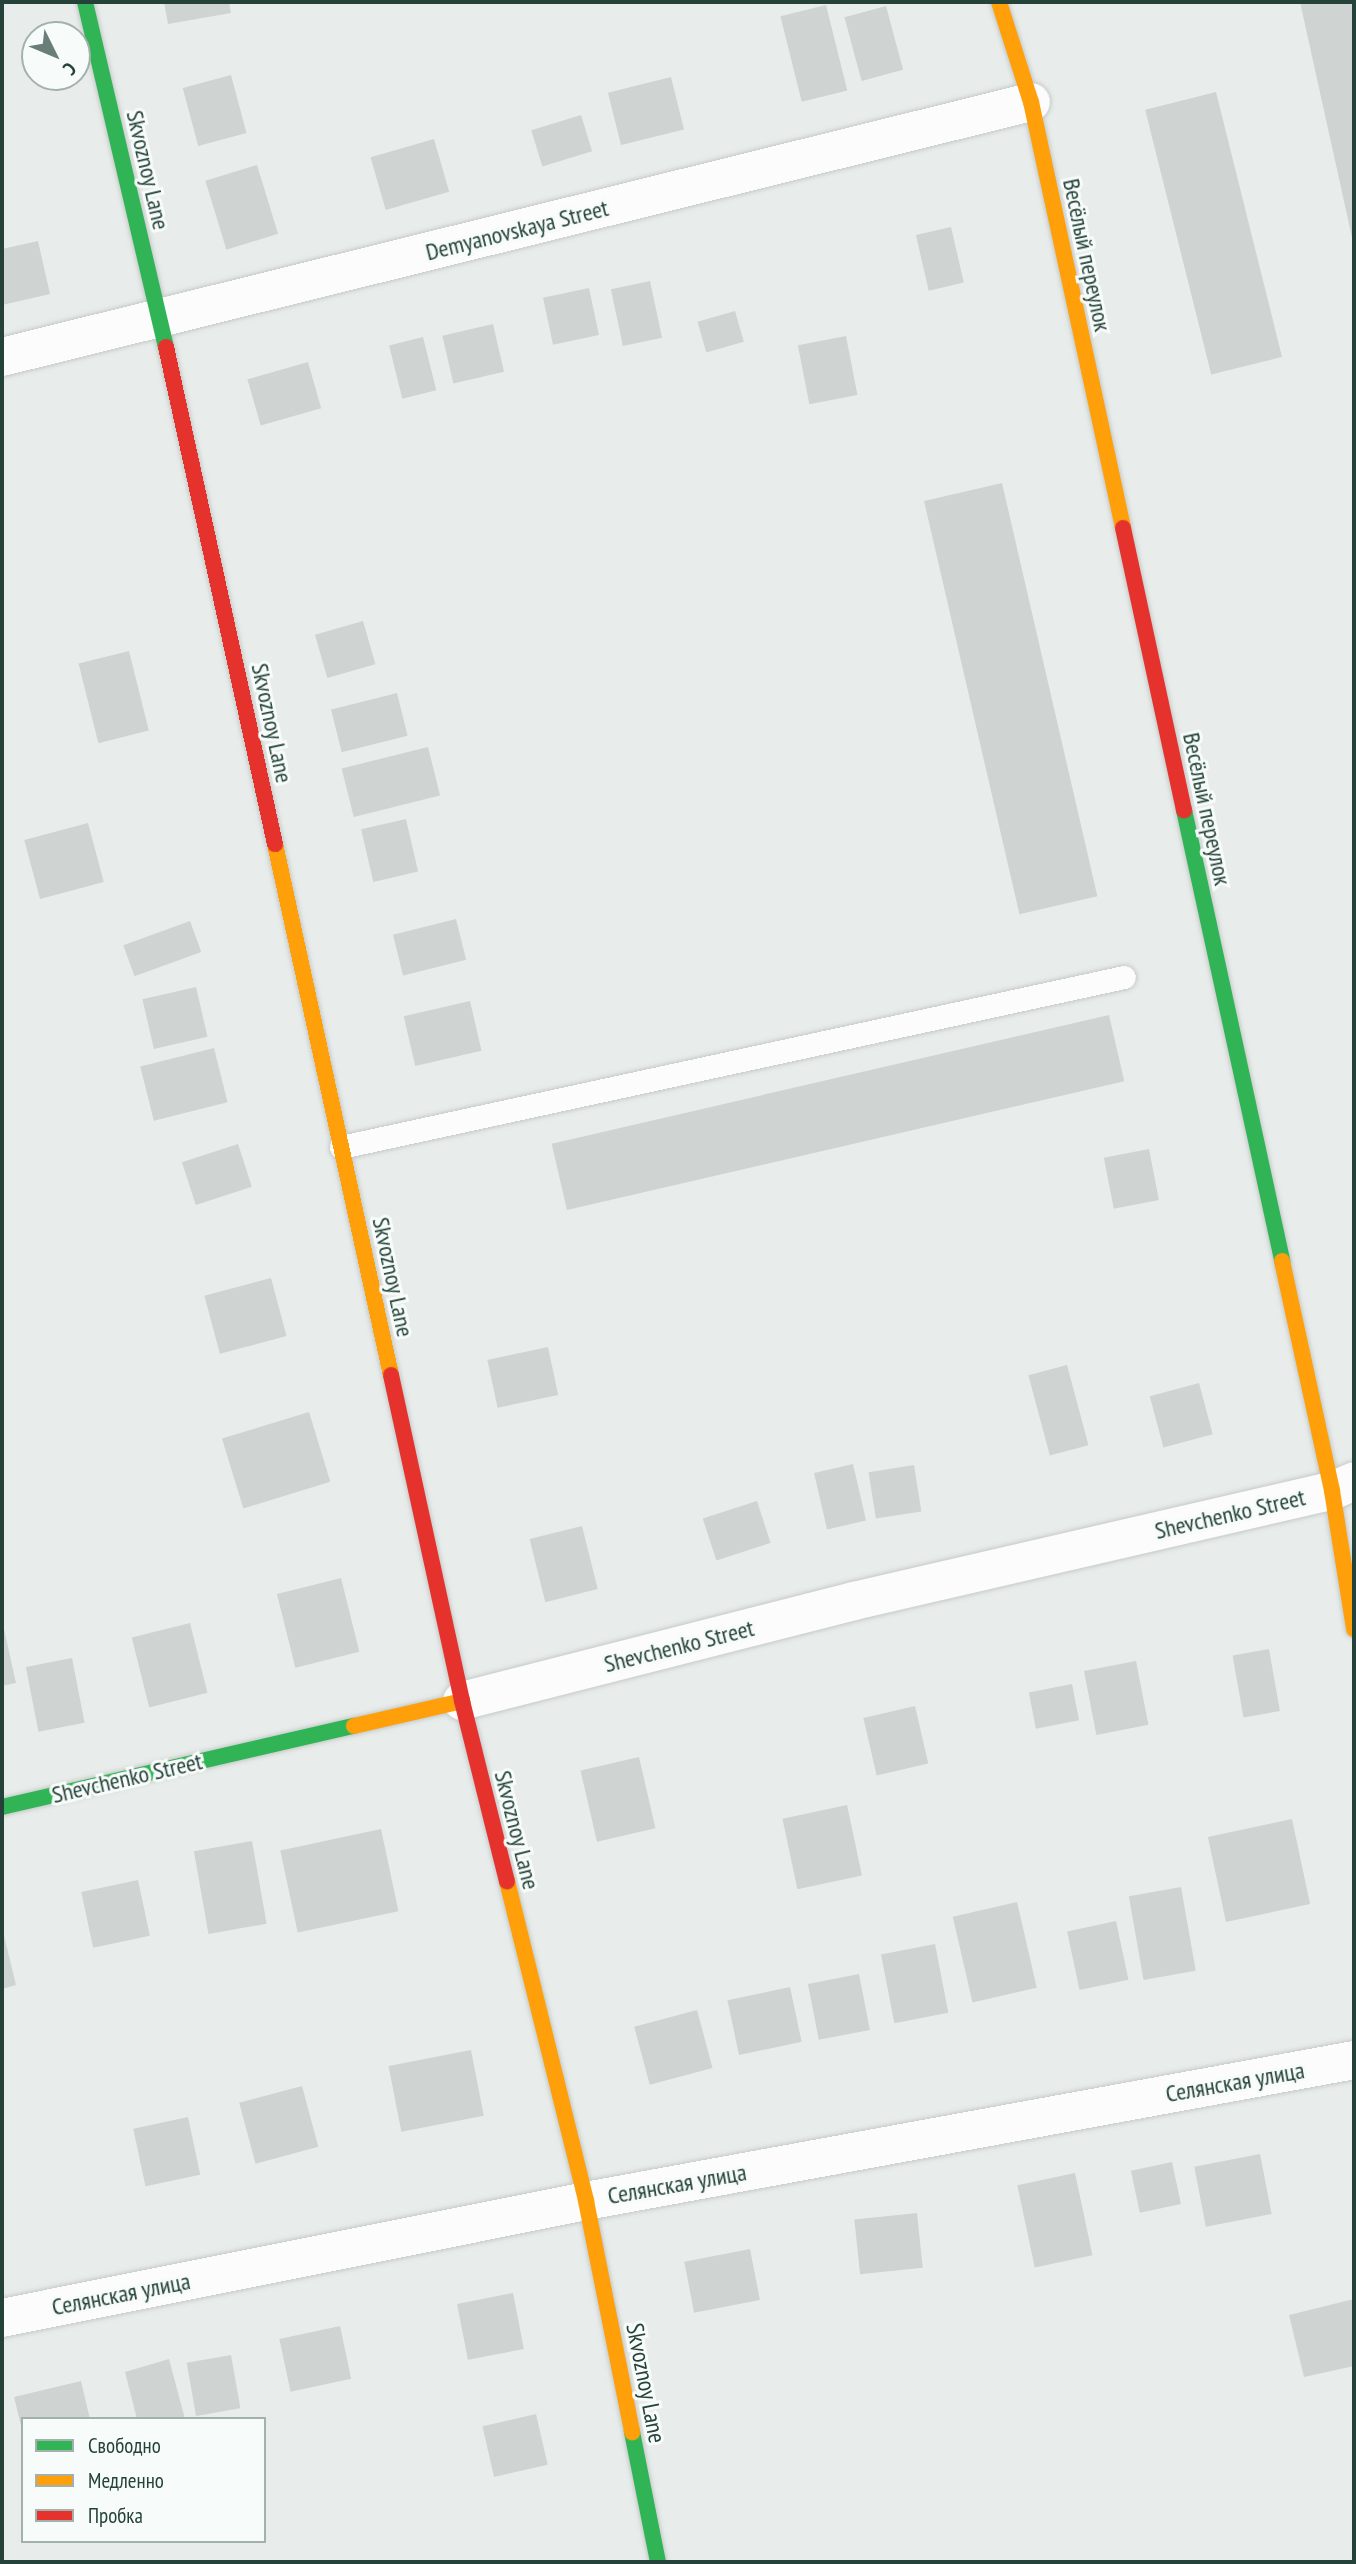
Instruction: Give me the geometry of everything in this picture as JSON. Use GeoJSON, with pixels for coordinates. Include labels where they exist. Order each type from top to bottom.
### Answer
{"type":"FeatureCollection","features":[{"type":"Feature","properties":{"kind":"main road","name":"Skvoznoy Lane"},"geometry":{"type":"LineString","coordinates":[[85,2],[160,319],[462,1701],[586,2201],[658,2562]]}},
{"type":"Feature","properties":{"kind":"main road","name":"Весёлый переулок"},"geometry":{"type":"LineString","coordinates":[[999,2],[1031,102],[1343,1486],[1354,1629]]}},
{"type":"Feature","properties":{"kind":"main road","name":"Shevchenko Street"},"geometry":{"type":"LineString","coordinates":[[2,1807],[462,1701]]}},
{"type":"Feature","properties":{"kind":"street","name":"Demyanovskaya Street"},"geometry":{"type":"LineString","coordinates":[[2,357],[1031,102]]}},
{"type":"Feature","properties":{"kind":"street","name":"Shevchenko Street"},"geometry":{"type":"LineString","coordinates":[[462,1701],[854,1601],[1343,1486]]}},
{"type":"Feature","properties":{"kind":"street","name":"Селянская улица"},"geometry":{"type":"LineString","coordinates":[[2,2318],[586,2201],[1354,2060]]}},
{"type":"Feature","properties":{"kind":"lane"},"geometry":{"type":"LineString","coordinates":[[341,1147],[1124,977]]}},
{"type":"Feature","properties":{"kind":"building"},"geometry":{"type":"Polygon","coordinates":[[[164,2],[229,2],[231,13],[168,24],[164,2]]]}},
{"type":"Feature","properties":{"kind":"building"},"geometry":{"type":"Polygon","coordinates":[[[1300,2],[1354,2],[1353,242],[1300,2]]]}},
{"type":"Feature","properties":{"kind":"building"},"geometry":{"type":"Polygon","coordinates":[[[826,5],[847,90],[802,102],[780,16],[826,5]]]}},
{"type":"Feature","properties":{"kind":"building"},"geometry":{"type":"Polygon","coordinates":[[[886,6],[903,70],[862,81],[844,17],[886,6]]]}},
{"type":"Feature","properties":{"kind":"building"},"geometry":{"type":"Polygon","coordinates":[[[231,75],[247,133],[198,146],[183,88],[231,75]]]}},
{"type":"Feature","properties":{"kind":"building"},"geometry":{"type":"Polygon","coordinates":[[[671,77],[684,129],[621,145],[608,93],[671,77]]]}},
{"type":"Feature","properties":{"kind":"building"},"geometry":{"type":"Polygon","coordinates":[[[1216,92],[1282,357],[1211,375],[1145,110],[1216,92]]]}},
{"type":"Feature","properties":{"kind":"building"},"geometry":{"type":"Polygon","coordinates":[[[581,115],[592,151],[542,167],[531,130],[581,115]]]}},
{"type":"Feature","properties":{"kind":"building"},"geometry":{"type":"Polygon","coordinates":[[[434,139],[449,192],[386,210],[371,157],[434,139]]]}},
{"type":"Feature","properties":{"kind":"building"},"geometry":{"type":"Polygon","coordinates":[[[257,165],[278,234],[226,250],[205,181],[257,165]]]}},
{"type":"Feature","properties":{"kind":"building"},"geometry":{"type":"Polygon","coordinates":[[[951,227],[964,283],[929,291],[916,235],[951,227]]]}},
{"type":"Feature","properties":{"kind":"building"},"geometry":{"type":"Polygon","coordinates":[[[38,241],[50,294],[2,305],[2,249],[38,241]]]}},
{"type":"Feature","properties":{"kind":"building"},"geometry":{"type":"Polygon","coordinates":[[[650,281],[662,338],[623,346],[611,289],[650,281]]]}},
{"type":"Feature","properties":{"kind":"building"},"geometry":{"type":"Polygon","coordinates":[[[589,288],[599,335],[553,345],[543,298],[589,288]]]}},
{"type":"Feature","properties":{"kind":"building"},"geometry":{"type":"Polygon","coordinates":[[[735,311],[744,342],[706,353],[698,322],[735,311]]]}},
{"type":"Feature","properties":{"kind":"building"},"geometry":{"type":"Polygon","coordinates":[[[493,324],[504,372],[453,383],[442,336],[493,324]]]}},
{"type":"Feature","properties":{"kind":"building"},"geometry":{"type":"Polygon","coordinates":[[[846,336],[857,395],[809,404],[798,345],[846,336]]]}},
{"type":"Feature","properties":{"kind":"building"},"geometry":{"type":"Polygon","coordinates":[[[423,337],[436,390],[402,399],[389,345],[423,337]]]}},
{"type":"Feature","properties":{"kind":"building"},"geometry":{"type":"Polygon","coordinates":[[[308,362],[321,408],[261,426],[247,379],[308,362]]]}},
{"type":"Feature","properties":{"kind":"building"},"geometry":{"type":"Polygon","coordinates":[[[1002,483],[1097,896],[1019,914],[924,501],[1002,483]]]}},
{"type":"Feature","properties":{"kind":"building"},"geometry":{"type":"Polygon","coordinates":[[[363,621],[375,664],[327,678],[315,635],[363,621]]]}},
{"type":"Feature","properties":{"kind":"building"},"geometry":{"type":"Polygon","coordinates":[[[129,651],[149,731],[98,743],[79,664],[129,651]]]}},
{"type":"Feature","properties":{"kind":"building"},"geometry":{"type":"Polygon","coordinates":[[[397,693],[408,736],[342,752],[331,709],[397,693]]]}},
{"type":"Feature","properties":{"kind":"building"},"geometry":{"type":"Polygon","coordinates":[[[428,747],[440,796],[354,817],[342,769],[428,747]]]}},
{"type":"Feature","properties":{"kind":"building"},"geometry":{"type":"Polygon","coordinates":[[[406,819],[418,872],[373,882],[361,829],[406,819]]]}},
{"type":"Feature","properties":{"kind":"building"},"geometry":{"type":"Polygon","coordinates":[[[88,823],[104,882],[40,899],[24,840],[88,823]]]}},
{"type":"Feature","properties":{"kind":"building"},"geometry":{"type":"Polygon","coordinates":[[[456,919],[466,960],[403,975],[393,935],[456,919]]]}},
{"type":"Feature","properties":{"kind":"building"},"geometry":{"type":"Polygon","coordinates":[[[190,921],[201,952],[135,976],[123,945],[190,921]]]}},
{"type":"Feature","properties":{"kind":"building"},"geometry":{"type":"Polygon","coordinates":[[[196,987],[207,1037],[154,1049],[142,999],[196,987]]]}},
{"type":"Feature","properties":{"kind":"building"},"geometry":{"type":"Polygon","coordinates":[[[470,1001],[481,1051],[415,1066],[404,1016],[470,1001]]]}},
{"type":"Feature","properties":{"kind":"building"},"geometry":{"type":"Polygon","coordinates":[[[1109,1015],[1124,1081],[567,1210],[552,1144],[1109,1015]]]}},
{"type":"Feature","properties":{"kind":"building"},"geometry":{"type":"Polygon","coordinates":[[[214,1048],[228,1102],[154,1121],[140,1066],[214,1048]]]}},
{"type":"Feature","properties":{"kind":"building"},"geometry":{"type":"Polygon","coordinates":[[[238,1144],[252,1187],[196,1205],[182,1162],[238,1144]]]}},
{"type":"Feature","properties":{"kind":"building"},"geometry":{"type":"Polygon","coordinates":[[[1149,1149],[1159,1200],[1114,1209],[1104,1158],[1149,1149]]]}},
{"type":"Feature","properties":{"kind":"building"},"geometry":{"type":"Polygon","coordinates":[[[271,1278],[287,1336],[220,1354],[204,1296],[271,1278]]]}},
{"type":"Feature","properties":{"kind":"building"},"geometry":{"type":"Polygon","coordinates":[[[548,1347],[558,1395],[498,1408],[487,1360],[548,1347]]]}},
{"type":"Feature","properties":{"kind":"building"},"geometry":{"type":"Polygon","coordinates":[[[1067,1365],[1088,1445],[1050,1456],[1028,1375],[1067,1365]]]}},
{"type":"Feature","properties":{"kind":"building"},"geometry":{"type":"Polygon","coordinates":[[[1199,1383],[1213,1434],[1163,1447],[1150,1396],[1199,1383]]]}},
{"type":"Feature","properties":{"kind":"building"},"geometry":{"type":"Polygon","coordinates":[[[309,1412],[330,1482],[243,1508],[222,1439],[309,1412]]]}},
{"type":"Feature","properties":{"kind":"building"},"geometry":{"type":"Polygon","coordinates":[[[853,1464],[866,1521],[827,1530],[814,1473],[853,1464]]]}},
{"type":"Feature","properties":{"kind":"building"},"geometry":{"type":"Polygon","coordinates":[[[914,1465],[921,1511],[876,1519],[869,1472],[914,1465]]]}},
{"type":"Feature","properties":{"kind":"building"},"geometry":{"type":"Polygon","coordinates":[[[757,1501],[771,1543],[716,1560],[703,1519],[757,1501]]]}},
{"type":"Feature","properties":{"kind":"building"},"geometry":{"type":"Polygon","coordinates":[[[582,1526],[598,1589],[545,1602],[530,1539],[582,1526]]]}},
{"type":"Feature","properties":{"kind":"building"},"geometry":{"type":"Polygon","coordinates":[[[341,1578],[359,1652],[295,1668],[277,1594],[341,1578]]]}},
{"type":"Feature","properties":{"kind":"building"},"geometry":{"type":"Polygon","coordinates":[[[190,1623],[207,1693],[149,1707],[132,1638],[190,1623]]]}},
{"type":"Feature","properties":{"kind":"building"},"geometry":{"type":"Polygon","coordinates":[[[4,1629],[16,1683],[2,1686],[2,1630],[4,1629]]]}},
{"type":"Feature","properties":{"kind":"building"},"geometry":{"type":"Polygon","coordinates":[[[1269,1649],[1280,1711],[1244,1717],[1233,1655],[1269,1649]]]}},
{"type":"Feature","properties":{"kind":"building"},"geometry":{"type":"Polygon","coordinates":[[[72,1658],[85,1723],[38,1732],[26,1667],[72,1658]]]}},
{"type":"Feature","properties":{"kind":"building"},"geometry":{"type":"Polygon","coordinates":[[[1136,1661],[1148,1725],[1096,1735],[1084,1671],[1136,1661]]]}},
{"type":"Feature","properties":{"kind":"building"},"geometry":{"type":"Polygon","coordinates":[[[1072,1684],[1079,1720],[1036,1729],[1029,1692],[1072,1684]]]}},
{"type":"Feature","properties":{"kind":"building"},"geometry":{"type":"Polygon","coordinates":[[[915,1706],[928,1763],[877,1775],[863,1718],[915,1706]]]}},
{"type":"Feature","properties":{"kind":"building"},"geometry":{"type":"Polygon","coordinates":[[[639,1757],[655,1828],[597,1842],[581,1770],[639,1757]]]}},
{"type":"Feature","properties":{"kind":"building"},"geometry":{"type":"Polygon","coordinates":[[[847,1805],[862,1875],[797,1889],[782,1819],[847,1805]]]}},
{"type":"Feature","properties":{"kind":"building"},"geometry":{"type":"Polygon","coordinates":[[[1292,1819],[1310,1904],[1226,1922],[1208,1837],[1292,1819]]]}},
{"type":"Feature","properties":{"kind":"building"},"geometry":{"type":"Polygon","coordinates":[[[381,1829],[398,1911],[298,1933],[280,1850],[381,1829]]]}},
{"type":"Feature","properties":{"kind":"building"},"geometry":{"type":"Polygon","coordinates":[[[252,1841],[267,1924],[208,1934],[194,1851],[252,1841]]]}},
{"type":"Feature","properties":{"kind":"building"},"geometry":{"type":"Polygon","coordinates":[[[138,1880],[150,1936],[93,1948],[81,1892],[138,1880]]]}},
{"type":"Feature","properties":{"kind":"building"},"geometry":{"type":"Polygon","coordinates":[[[1181,1887],[1196,1971],[1144,1980],[1129,1896],[1181,1887]]]}},
{"type":"Feature","properties":{"kind":"building"},"geometry":{"type":"Polygon","coordinates":[[[1017,1902],[1037,1988],[972,2003],[953,1917],[1017,1902]]]}},
{"type":"Feature","properties":{"kind":"building"},"geometry":{"type":"Polygon","coordinates":[[[1116,1921],[1128,1980],[1080,1990],[1067,1931],[1116,1921]]]}},
{"type":"Feature","properties":{"kind":"building"},"geometry":{"type":"Polygon","coordinates":[[[2,1927],[16,1985],[2,1989],[2,1927]]]}},
{"type":"Feature","properties":{"kind":"building"},"geometry":{"type":"Polygon","coordinates":[[[935,1944],[948,2013],[894,2023],[881,1954],[935,1944]]]}},
{"type":"Feature","properties":{"kind":"building"},"geometry":{"type":"Polygon","coordinates":[[[859,1974],[870,2030],[819,2040],[808,1984],[859,1974]]]}},
{"type":"Feature","properties":{"kind":"building"},"geometry":{"type":"Polygon","coordinates":[[[790,1987],[802,2042],[739,2055],[727,2000],[790,1987]]]}},
{"type":"Feature","properties":{"kind":"building"},"geometry":{"type":"Polygon","coordinates":[[[697,2010],[713,2068],[650,2085],[634,2027],[697,2010]]]}},
{"type":"Feature","properties":{"kind":"building"},"geometry":{"type":"Polygon","coordinates":[[[471,2050],[484,2116],[401,2132],[389,2066],[471,2050]]]}},
{"type":"Feature","properties":{"kind":"building"},"geometry":{"type":"Polygon","coordinates":[[[302,2086],[318,2147],[256,2164],[239,2103],[302,2086]]]}},
{"type":"Feature","properties":{"kind":"building"},"geometry":{"type":"Polygon","coordinates":[[[188,2117],[200,2175],[145,2186],[133,2129],[188,2117]]]}},
{"type":"Feature","properties":{"kind":"building"},"geometry":{"type":"Polygon","coordinates":[[[1260,2154],[1272,2214],[1206,2227],[1194,2167],[1260,2154]]]}},
{"type":"Feature","properties":{"kind":"building"},"geometry":{"type":"Polygon","coordinates":[[[1172,2162],[1181,2204],[1140,2213],[1131,2171],[1172,2162]]]}},
{"type":"Feature","properties":{"kind":"building"},"geometry":{"type":"Polygon","coordinates":[[[1075,2173],[1092,2255],[1035,2267],[1017,2185],[1075,2173]]]}},
{"type":"Feature","properties":{"kind":"building"},"geometry":{"type":"Polygon","coordinates":[[[917,2213],[923,2268],[860,2274],[854,2220],[917,2213]]]}},
{"type":"Feature","properties":{"kind":"building"},"geometry":{"type":"Polygon","coordinates":[[[750,2249],[760,2300],[694,2313],[684,2262],[750,2249]]]}},
{"type":"Feature","properties":{"kind":"building"},"geometry":{"type":"Polygon","coordinates":[[[513,2293],[524,2349],[468,2360],[457,2304],[513,2293]]]}},
{"type":"Feature","properties":{"kind":"building"},"geometry":{"type":"Polygon","coordinates":[[[1354,2299],[1354,2366],[1304,2377],[1289,2315],[1354,2299]]]}},
{"type":"Feature","properties":{"kind":"building"},"geometry":{"type":"Polygon","coordinates":[[[340,2326],[351,2379],[291,2392],[279,2339],[340,2326]]]}},
{"type":"Feature","properties":{"kind":"building"},"geometry":{"type":"Polygon","coordinates":[[[231,2355],[240,2408],[196,2416],[187,2363],[231,2355]]]}},
{"type":"Feature","properties":{"kind":"building"},"geometry":{"type":"Polygon","coordinates":[[[169,2359],[184,2417],[136,2417],[125,2372],[169,2359]]]}},
{"type":"Feature","properties":{"kind":"building"},"geometry":{"type":"Polygon","coordinates":[[[81,2381],[90,2417],[21,2417],[21,2426],[14,2397],[81,2381]]]}},
{"type":"Feature","properties":{"kind":"building"},"geometry":{"type":"Polygon","coordinates":[[[536,2414],[548,2465],[494,2477],[482,2426],[536,2414]]]}},
{"type":"Feature","properties":{"kind":"traffic: fast"},"geometry":{"type":"LineString","coordinates":[[85,2],[166,347]]}},
{"type":"Feature","properties":{"kind":"traffic: fast"},"geometry":{"type":"LineString","coordinates":[[1184,810],[1282,1261]]}},
{"type":"Feature","properties":{"kind":"traffic: fast"},"geometry":{"type":"LineString","coordinates":[[2,1807],[354,1726]]}},
{"type":"Feature","properties":{"kind":"traffic: fast"},"geometry":{"type":"LineString","coordinates":[[632,2432],[658,2562]]}},
{"type":"Feature","properties":{"kind":"traffic: slow"},"geometry":{"type":"LineString","coordinates":[[999,2],[1031,102],[1123,528]]}},
{"type":"Feature","properties":{"kind":"traffic: slow"},"geometry":{"type":"LineString","coordinates":[[275,844],[391,1375]]}},
{"type":"Feature","properties":{"kind":"traffic: slow"},"geometry":{"type":"LineString","coordinates":[[1282,1261],[1332,1491],[1354,1629]]}},
{"type":"Feature","properties":{"kind":"traffic: slow"},"geometry":{"type":"LineString","coordinates":[[354,1726],[462,1701]]}},
{"type":"Feature","properties":{"kind":"traffic: slow"},"geometry":{"type":"LineString","coordinates":[[507,1881],[586,2201],[632,2432]]}},
{"type":"Feature","properties":{"kind":"traffic: jam"},"geometry":{"type":"LineString","coordinates":[[166,347],[275,844]]}},
{"type":"Feature","properties":{"kind":"traffic: jam"},"geometry":{"type":"LineString","coordinates":[[1123,528],[1184,810]]}},
{"type":"Feature","properties":{"kind":"traffic: jam"},"geometry":{"type":"LineString","coordinates":[[391,1375],[462,1701],[507,1881]]}}]}
